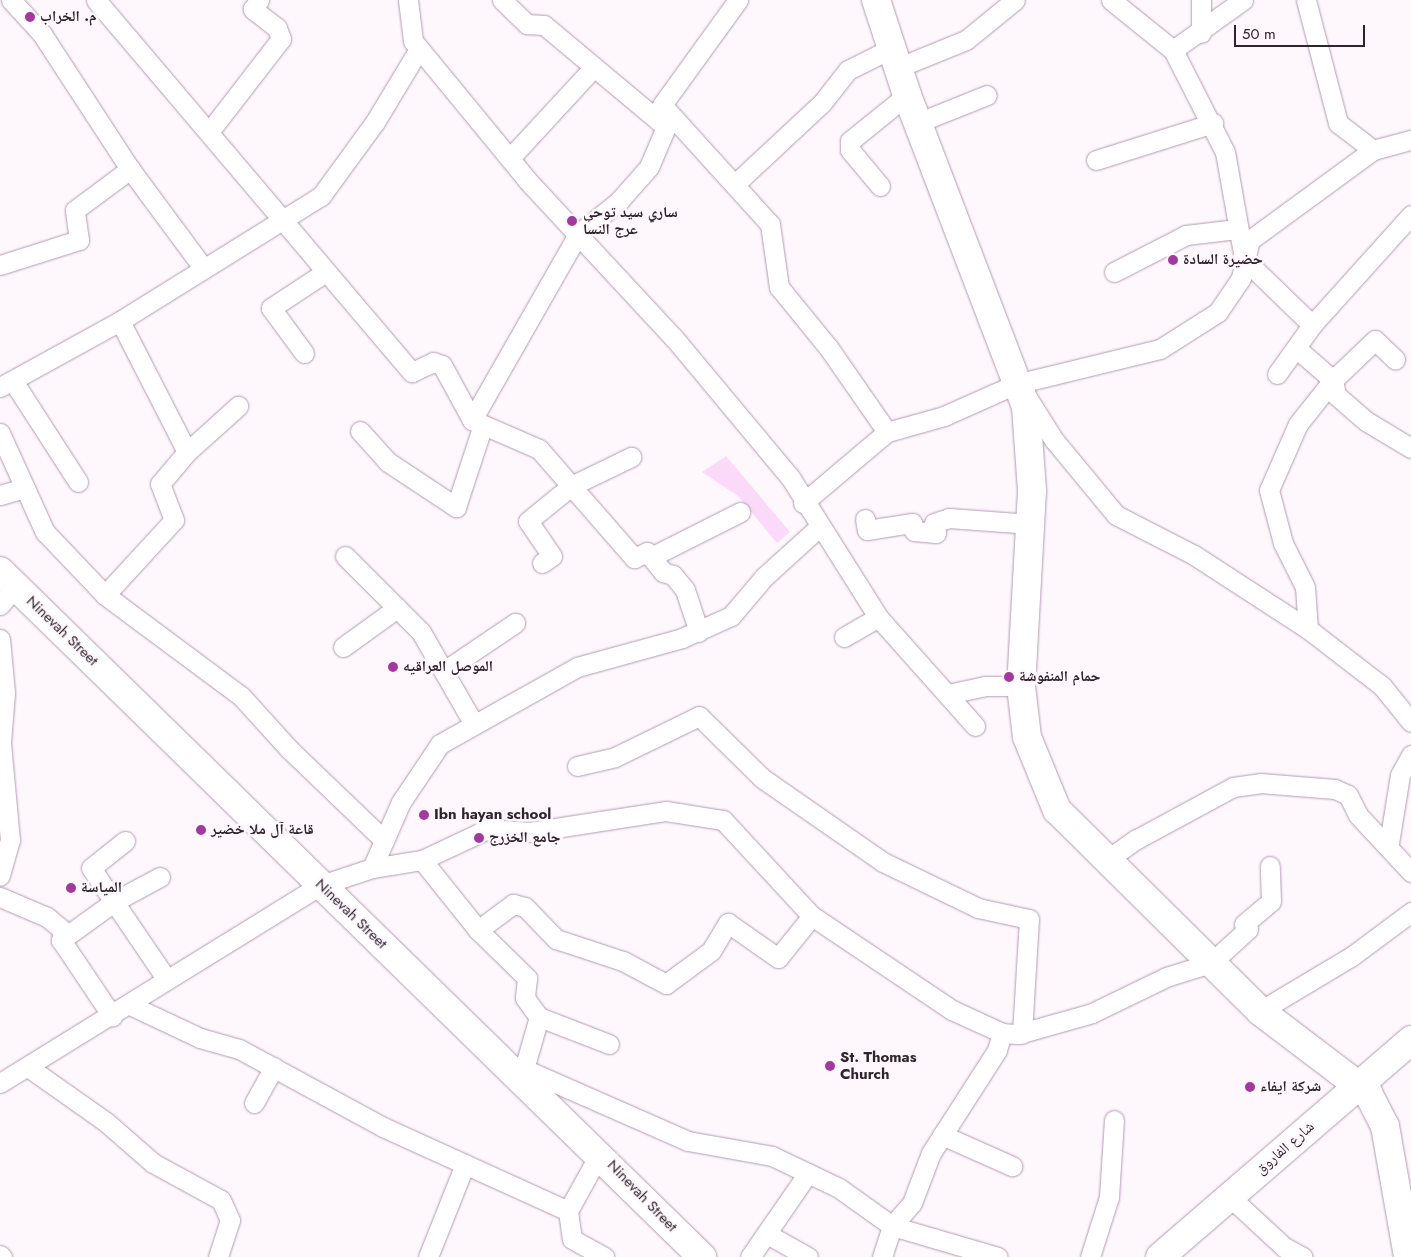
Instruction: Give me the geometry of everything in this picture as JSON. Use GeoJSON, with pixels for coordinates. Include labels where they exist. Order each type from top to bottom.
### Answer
{"type":"FeatureCollection","features":[{"type":"Feature","properties":{"kind":"main road"},"geometry":{"type":"LineString","coordinates":[[876,0],[893,58],[1026,407],[1031,524],[1021,686],[1027,737],[1057,810],[1105,861],[1260,1012],[1359,1085],[1381,1114],[1404,1189],[1408,1257]]}},
{"type":"Feature","properties":{"kind":"main road","name":"Ninevah Street"},"geometry":{"type":"LineString","coordinates":[[5,588],[519,1070],[600,1154],[690,1253]]}},
{"type":"Feature","properties":{"kind":"main road","name":"شارع الفاروق"},"geometry":{"type":"LineString","coordinates":[[1160,1257],[1411,1040]]}},
{"type":"Feature","properties":{"kind":"street"},"geometry":{"type":"LineString","coordinates":[[11,0],[42,34],[130,169],[204,269]]}},
{"type":"Feature","properties":{"kind":"street"},"geometry":{"type":"LineString","coordinates":[[96,0],[209,132],[324,273],[412,372],[433,362],[442,364],[478,422],[539,449],[634,558],[647,552],[685,590],[699,632]]}},
{"type":"Feature","properties":{"kind":"street"},"geometry":{"type":"LineString","coordinates":[[209,132],[281,39],[277,28],[253,9],[259,0]]}},
{"type":"Feature","properties":{"kind":"street"},"geometry":{"type":"LineString","coordinates":[[408,0],[413,41],[419,49],[510,158],[674,338],[790,477],[818,528],[878,617],[975,726]]}},
{"type":"Feature","properties":{"kind":"street"},"geometry":{"type":"LineString","coordinates":[[502,0],[527,24],[544,25],[593,68],[666,127]]}},
{"type":"Feature","properties":{"kind":"street"},"geometry":{"type":"LineString","coordinates":[[360,431],[388,462],[456,507],[478,422],[578,234],[619,201],[648,167],[666,127],[662,105],[738,0]]}},
{"type":"Feature","properties":{"kind":"street"},"geometry":{"type":"LineString","coordinates":[[735,184],[822,103],[848,70],[966,40],[1015,0]]}},
{"type":"Feature","properties":{"kind":"street"},"geometry":{"type":"LineString","coordinates":[[1112,0],[1173,50],[1212,123],[1225,152],[1237,229],[1244,259],[1312,324]]}},
{"type":"Feature","properties":{"kind":"street"},"geometry":{"type":"LineString","coordinates":[[1201,0],[1201,33]]}},
{"type":"Feature","properties":{"kind":"street"},"geometry":{"type":"LineString","coordinates":[[1173,50],[1201,33],[1243,0]]}},
{"type":"Feature","properties":{"kind":"street"},"geometry":{"type":"LineString","coordinates":[[1306,0],[1338,123],[1373,150]]}},
{"type":"Feature","properties":{"kind":"street"},"geometry":{"type":"LineString","coordinates":[[78,482],[6,384],[120,322],[322,196],[375,122],[419,49]]}},
{"type":"Feature","properties":{"kind":"street"},"geometry":{"type":"LineString","coordinates":[[510,158],[593,68]]}},
{"type":"Feature","properties":{"kind":"street"},"geometry":{"type":"LineString","coordinates":[[880,186],[850,150],[850,141],[907,95]]}},
{"type":"Feature","properties":{"kind":"street"},"geometry":{"type":"LineString","coordinates":[[917,123],[987,95]]}},
{"type":"Feature","properties":{"kind":"street"},"geometry":{"type":"LineString","coordinates":[[662,105],[770,224],[779,287],[828,347],[887,432]]}},
{"type":"Feature","properties":{"kind":"street"},"geometry":{"type":"LineString","coordinates":[[1096,160],[1212,123]]}},
{"type":"Feature","properties":{"kind":"street"},"geometry":{"type":"LineString","coordinates":[[804,503],[887,432],[944,416],[1016,384],[1120,361],[1181,338],[1218,312],[1241,278],[1250,240],[1373,150],[1411,140]]}},
{"type":"Feature","properties":{"kind":"street"},"geometry":{"type":"LineString","coordinates":[[0,265],[79,240],[75,210],[130,169]]}},
{"type":"Feature","properties":{"kind":"street"},"geometry":{"type":"LineString","coordinates":[[1277,374],[1312,324],[1411,215]]}},
{"type":"Feature","properties":{"kind":"street"},"geometry":{"type":"LineString","coordinates":[[1114,272],[1186,235],[1237,229]]}},
{"type":"Feature","properties":{"kind":"street"},"geometry":{"type":"LineString","coordinates":[[304,353],[271,308],[324,273]]}},
{"type":"Feature","properties":{"kind":"street"},"geometry":{"type":"LineString","coordinates":[[120,322],[187,452]]}},
{"type":"Feature","properties":{"kind":"street"},"geometry":{"type":"LineString","coordinates":[[1308,629],[1305,588],[1283,543],[1269,490],[1298,424],[1333,380],[1375,340],[1396,359]]}},
{"type":"Feature","properties":{"kind":"street"},"geometry":{"type":"LineString","coordinates":[[1296,348],[1333,380],[1336,395],[1366,422],[1411,448]]}},
{"type":"Feature","properties":{"kind":"street"},"geometry":{"type":"LineString","coordinates":[[1016,384],[1037,407],[1054,440],[1087,484],[1116,515],[1194,555],[1308,629],[1382,686],[1411,722]]}},
{"type":"Feature","properties":{"kind":"street"},"geometry":{"type":"LineString","coordinates":[[105,595],[174,520],[160,484],[187,452],[238,406]]}},
{"type":"Feature","properties":{"kind":"street"},"geometry":{"type":"LineString","coordinates":[[0,433],[45,532],[105,595],[241,696],[288,749],[384,840]]}},
{"type":"Feature","properties":{"kind":"street"},"geometry":{"type":"LineString","coordinates":[[542,563],[552,556],[528,522],[571,486],[631,457]]}},
{"type":"Feature","properties":{"kind":"street"},"geometry":{"type":"LineString","coordinates":[[0,495],[25,488]]}},
{"type":"Feature","properties":{"kind":"street"},"geometry":{"type":"LineString","coordinates":[[651,557],[740,512]]}},
{"type":"Feature","properties":{"kind":"street"},"geometry":{"type":"LineString","coordinates":[[866,519],[868,530],[912,523],[914,531],[936,533],[934,523],[949,518],[1031,524]]}},
{"type":"Feature","properties":{"kind":"street"},"geometry":{"type":"LineString","coordinates":[[372,868],[401,802],[440,744],[577,668],[699,632],[731,616],[764,577],[818,528]]}},
{"type":"Feature","properties":{"kind":"street"},"geometry":{"type":"LineString","coordinates":[[345,556],[421,632],[474,724]]}},
{"type":"Feature","properties":{"kind":"street"},"geometry":{"type":"LineString","coordinates":[[343,647],[397,608]]}},
{"type":"Feature","properties":{"kind":"street"},"geometry":{"type":"LineString","coordinates":[[844,636],[878,617]]}},
{"type":"Feature","properties":{"kind":"street"},"geometry":{"type":"LineString","coordinates":[[444,671],[515,623]]}},
{"type":"Feature","properties":{"kind":"street"},"geometry":{"type":"LineString","coordinates":[[0,639],[5,693],[1,743],[10,840],[0,876]]}},
{"type":"Feature","properties":{"kind":"street"},"geometry":{"type":"LineString","coordinates":[[948,694],[986,686],[1021,686]]}},
{"type":"Feature","properties":{"kind":"street"},"geometry":{"type":"LineString","coordinates":[[577,766],[615,758],[699,716],[762,778],[883,862],[978,908],[1028,919],[1022,1034]]}},
{"type":"Feature","properties":{"kind":"street"},"geometry":{"type":"LineString","coordinates":[[1389,843],[1400,775],[1411,755]]}},
{"type":"Feature","properties":{"kind":"street"},"geometry":{"type":"LineString","coordinates":[[1105,861],[1136,838],[1233,786],[1260,783],[1335,789],[1348,795],[1358,815],[1389,843],[1411,872]]}},
{"type":"Feature","properties":{"kind":"street"},"geometry":{"type":"LineString","coordinates":[[0,1083],[132,1006],[167,980],[321,885],[372,868],[422,860],[488,829],[529,832],[666,811],[710,816],[723,820],[812,916],[952,1010],[1002,1033],[1022,1034],[1092,1013],[1166,977],[1211,963],[1248,929],[1244,924],[1271,901],[1270,866]]}},
{"type":"Feature","properties":{"kind":"street"},"geometry":{"type":"LineString","coordinates":[[125,841],[91,868],[115,900],[167,980]]}},
{"type":"Feature","properties":{"kind":"street"},"geometry":{"type":"LineString","coordinates":[[422,860],[478,930],[527,978],[525,998],[539,1017],[609,1044]]}},
{"type":"Feature","properties":{"kind":"street"},"geometry":{"type":"LineString","coordinates":[[61,940],[115,900],[160,877]]}},
{"type":"Feature","properties":{"kind":"street"},"geometry":{"type":"LineString","coordinates":[[0,897],[47,916],[66,933],[61,940]]}},
{"type":"Feature","properties":{"kind":"street"},"geometry":{"type":"LineString","coordinates":[[478,930],[513,904],[519,906],[556,939],[623,961],[666,984],[711,951],[728,923],[778,958],[812,916]]}},
{"type":"Feature","properties":{"kind":"street"},"geometry":{"type":"LineString","coordinates":[[1260,1012],[1352,956],[1411,912]]}},
{"type":"Feature","properties":{"kind":"street"},"geometry":{"type":"LineString","coordinates":[[61,940],[112,1016]]}},
{"type":"Feature","properties":{"kind":"street"},"geometry":{"type":"LineString","coordinates":[[132,1006],[274,1068],[322,1097],[568,1211]]}},
{"type":"Feature","properties":{"kind":"street"},"geometry":{"type":"LineString","coordinates":[[539,1017],[519,1070],[688,1141],[772,1156],[839,1188],[892,1226],[998,1257]]}},
{"type":"Feature","properties":{"kind":"street"},"geometry":{"type":"LineString","coordinates":[[882,1257],[892,1226],[912,1203],[942,1135],[997,1050],[1002,1033]]}},
{"type":"Feature","properties":{"kind":"street"},"geometry":{"type":"LineString","coordinates":[[28,1067],[106,1122],[153,1163],[221,1200],[230,1220],[218,1257]]}},
{"type":"Feature","properties":{"kind":"street"},"geometry":{"type":"LineString","coordinates":[[254,1103],[274,1068]]}},
{"type":"Feature","properties":{"kind":"street"},"geometry":{"type":"LineString","coordinates":[[1090,1257],[1109,1198],[1114,1120]]}},
{"type":"Feature","properties":{"kind":"street"},"geometry":{"type":"LineString","coordinates":[[942,1135],[1012,1166]]}},
{"type":"Feature","properties":{"kind":"street"},"geometry":{"type":"LineString","coordinates":[[600,1154],[568,1211],[572,1239],[604,1257]]}},
{"type":"Feature","properties":{"kind":"street"},"geometry":{"type":"LineString","coordinates":[[428,1257],[464,1164]]}},
{"type":"Feature","properties":{"kind":"street"},"geometry":{"type":"LineString","coordinates":[[750,1257],[808,1173]]}},
{"type":"Feature","properties":{"kind":"street"},"geometry":{"type":"LineString","coordinates":[[1230,1196],[1280,1252],[1303,1257]]}},
{"type":"Feature","properties":{"kind":"street"},"geometry":{"type":"LineString","coordinates":[[767,1234],[808,1257]]}},
{"type":"Feature","properties":{"kind":"shaded area"},"geometry":{"type":"Polygon","coordinates":[[[726,456],[790,532],[777,543],[738,496],[702,472],[726,456]]]}},
{"type":"Feature","properties":{"kind":"place","name":"م. الخراب"},"geometry":{"type":"Point","coordinates":[30,17]}},
{"type":"Feature","properties":{"kind":"place","name":"ساري سيد توحي عرج النسا"},"geometry":{"type":"Point","coordinates":[572,221]}},
{"type":"Feature","properties":{"kind":"place","name":"حضيرة السادة"},"geometry":{"type":"Point","coordinates":[1173,260]}},
{"type":"Feature","properties":{"kind":"place","name":"الموصل العراقيه"},"geometry":{"type":"Point","coordinates":[393,667]}},
{"type":"Feature","properties":{"kind":"place","name":"حمام المنفوشة"},"geometry":{"type":"Point","coordinates":[1009,677]}},
{"type":"Feature","properties":{"kind":"place","name":"Ibn hayan school"},"geometry":{"type":"Point","coordinates":[424,815]}},
{"type":"Feature","properties":{"kind":"place","name":"قاعة آل ملا خضير"},"geometry":{"type":"Point","coordinates":[201,830]}},
{"type":"Feature","properties":{"kind":"place","name":"جامع الخزرج"},"geometry":{"type":"Point","coordinates":[479,838]}},
{"type":"Feature","properties":{"kind":"place","name":"المياسة"},"geometry":{"type":"Point","coordinates":[71,888]}},
{"type":"Feature","properties":{"kind":"place","name":"St. Thomas Church"},"geometry":{"type":"Point","coordinates":[830,1066]}},
{"type":"Feature","properties":{"kind":"place","name":"شركة ايفاء"},"geometry":{"type":"Point","coordinates":[1250,1087]}}]}
